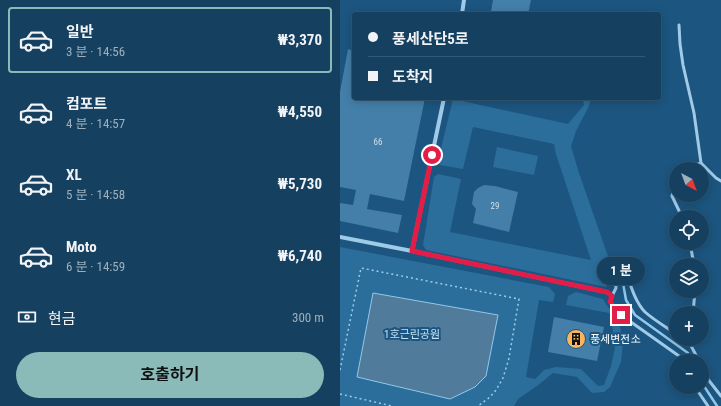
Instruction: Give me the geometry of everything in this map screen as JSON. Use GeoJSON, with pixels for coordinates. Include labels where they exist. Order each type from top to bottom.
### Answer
{"type":"FeatureCollection","features":[{"type":"Feature","properties":{"kind":"street"},"geometry":{"type":"LineString","coordinates":[[462,12],[464,0]]}},
{"type":"Feature","properties":{"kind":"street"},"geometry":{"type":"LineString","coordinates":[[412,251],[444,100]]}},
{"type":"Feature","properties":{"kind":"street"},"geometry":{"type":"LineString","coordinates":[[340,237],[607,292]]}},
{"type":"Feature","properties":{"kind":"lane"},"geometry":{"type":"LineString","coordinates":[[680,25],[682,58],[694,113],[701,162]]}},
{"type":"Feature","properties":{"kind":"lane"},"geometry":{"type":"LineString","coordinates":[[709,171],[721,182]]}},
{"type":"Feature","properties":{"kind":"lane"},"geometry":{"type":"LineString","coordinates":[[669,329],[644,311],[627,275],[615,277],[616,288],[610,302],[621,315],[676,354]]}},
{"type":"Feature","properties":{"kind":"lane"},"geometry":{"type":"LineString","coordinates":[[607,292],[612,296]]}},
{"type":"Feature","properties":{"kind":"lane"},"geometry":{"type":"LineString","coordinates":[[709,381],[721,396]]}},
{"type":"Feature","properties":{"kind":"lane"},"geometry":{"type":"LineString","coordinates":[[700,394],[708,406]]}},
{"type":"Feature","properties":{"kind":"path"},"geometry":{"type":"LineString","coordinates":[[340,370],[361,268],[519,299],[509,358],[503,378],[490,397],[478,406]]}},
{"type":"Feature","properties":{"kind":"path"},"geometry":{"type":"LineString","coordinates":[[340,394],[392,406]]}},
{"type":"Feature","properties":{"kind":"green space"},"geometry":{"type":"Polygon","coordinates":[[[453,100],[568,124],[584,105],[583,100],[590,100],[576,131],[571,146],[610,262],[612,274],[606,287],[426,250],[423,245],[434,177],[438,174],[461,179],[450,232],[591,260],[554,144],[473,127],[463,169],[440,165],[438,161],[453,100]]]}},
{"type":"Feature","properties":{"kind":"green space"},"geometry":{"type":"Polygon","coordinates":[[[497,147],[538,156],[534,175],[493,167],[497,147]]]}},
{"type":"Feature","properties":{"kind":"green space","name":"1호근린공원"},"geometry":{"type":"Polygon","coordinates":[[[340,247],[549,287],[555,294],[553,302],[539,300],[526,377],[535,379],[544,370],[556,367],[581,369],[598,386],[604,385],[611,366],[615,348],[611,317],[609,313],[566,305],[568,296],[576,292],[603,299],[608,307],[618,317],[623,342],[621,362],[610,387],[604,392],[592,393],[577,377],[553,373],[518,399],[514,406],[340,406],[340,247]]]}},
{"type":"Feature","properties":{"kind":"shaded area"},"geometry":{"type":"Polygon","coordinates":[[[373,293],[498,315],[486,376],[475,387],[450,399],[357,377],[373,293]]]}},
{"type":"Feature","properties":{"kind":"building"},"geometry":{"type":"Polygon","coordinates":[[[493,0],[531,0],[528,12],[491,11],[493,0]]]}},
{"type":"Feature","properties":{"kind":"building"},"geometry":{"type":"Polygon","coordinates":[[[348,49],[352,50],[352,100],[425,100],[404,201],[370,194],[367,209],[402,215],[398,233],[340,221],[340,203],[353,205],[356,190],[340,187],[340,92],[348,49]]]}},
{"type":"Feature","properties":{"kind":"building"},"geometry":{"type":"Polygon","coordinates":[[[484,185],[495,186],[518,192],[509,232],[473,223],[476,209],[472,204],[474,192],[484,185]]]}},
{"type":"Feature","properties":{"kind":"building","name":"풍세변전소"},"geometry":{"type":"Polygon","coordinates":[[[554,317],[604,327],[597,361],[548,352],[554,317]]]}},
{"type":"Feature","properties":{"kind":"waterway"},"geometry":{"type":"LineString","coordinates":[[623,283],[626,300],[635,315],[688,354]]}},
{"type":"Feature","properties":{"kind":"waterway"},"geometry":{"type":"LineString","coordinates":[[709,394],[717,406]]}},
{"type":"Feature","properties":{"kind":"place","name":"풍세변전소"},"geometry":{"type":"Point","coordinates":[576,339]}},
{"type":"Feature","properties":{"kind":"route"},"geometry":{"type":"LineString","coordinates":[[432,155],[412,251],[607,292],[612,296],[610,302],[621,315]]}}]}
